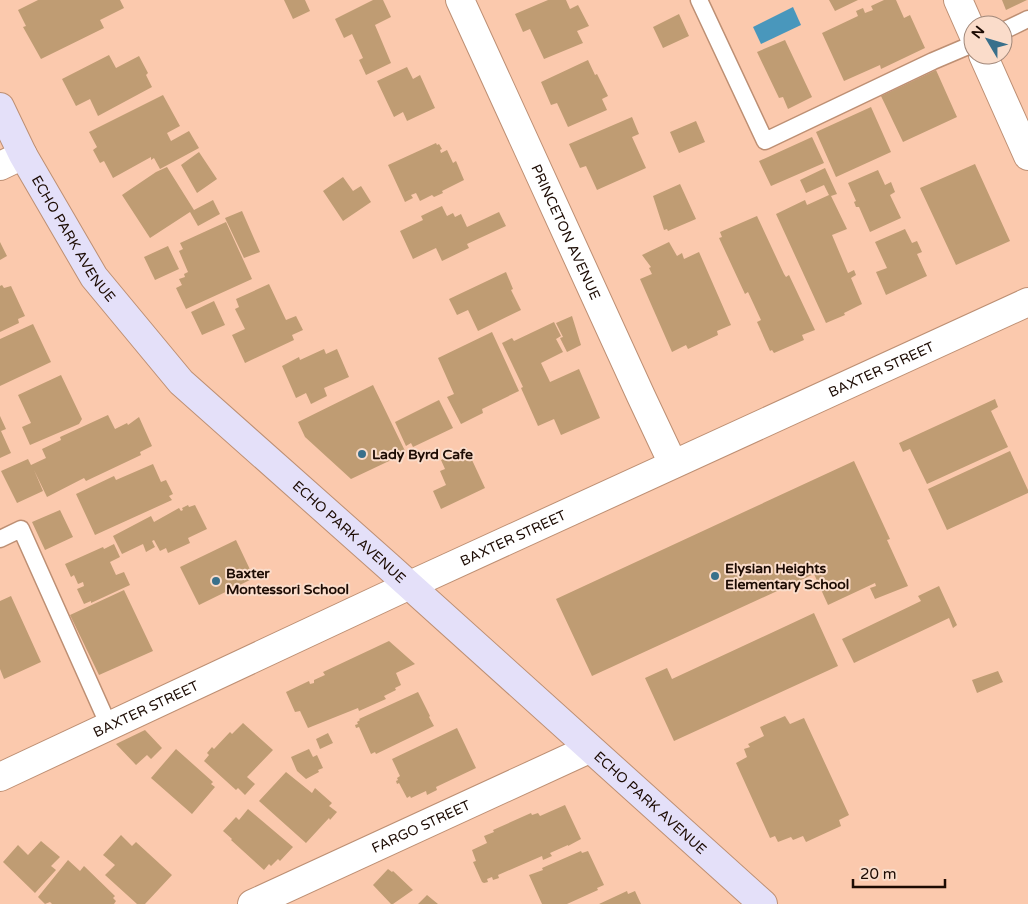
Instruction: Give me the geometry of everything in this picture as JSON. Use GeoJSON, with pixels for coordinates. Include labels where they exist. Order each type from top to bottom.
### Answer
{"type":"FeatureCollection","features":[{"type":"Feature","properties":{"kind":"street","name":"PRINCETON AVENUE"},"geometry":{"type":"LineString","coordinates":[[460,0],[674,464]]}},
{"type":"Feature","properties":{"kind":"street"},"geometry":{"type":"LineString","coordinates":[[958,0],[965,15]]}},
{"type":"Feature","properties":{"kind":"street"},"geometry":{"type":"LineString","coordinates":[[987,65],[1028,156]]}},
{"type":"Feature","properties":{"kind":"street","name":"ECHO PARK AVENUE"},"geometry":{"type":"LineString","coordinates":[[0,107],[11,161],[94,278],[181,382],[410,585],[589,749],[763,904]]}},
{"type":"Feature","properties":{"kind":"street","name":"BAXTER STREET"},"geometry":{"type":"LineString","coordinates":[[0,777],[674,464],[1026,310]]}},
{"type":"Feature","properties":{"kind":"street","name":"FARGO STREET"},"geometry":{"type":"LineString","coordinates":[[252,904],[589,749]]}},
{"type":"Feature","properties":{"kind":"lane"},"geometry":{"type":"LineString","coordinates":[[699,0],[765,141],[963,48]]}},
{"type":"Feature","properties":{"kind":"lane"},"geometry":{"type":"LineString","coordinates":[[1013,26],[1028,19]]}},
{"type":"Feature","properties":{"kind":"lane"},"geometry":{"type":"LineString","coordinates":[[0,539],[20,529],[109,726]]}},
{"type":"Feature","properties":{"kind":"water"},"geometry":{"type":"Polygon","coordinates":[[[793,7],[801,25],[761,44],[753,27],[793,7]]]}},
{"type":"Feature","properties":{"kind":"building"},"geometry":{"type":"Polygon","coordinates":[[[38,0],[120,0],[124,8],[100,20],[104,28],[41,59],[23,27],[26,26],[18,10],[38,0]]]}},
{"type":"Feature","properties":{"kind":"building"},"geometry":{"type":"Polygon","coordinates":[[[284,0],[305,0],[310,11],[293,19],[284,0]]]}},
{"type":"Feature","properties":{"kind":"building"},"geometry":{"type":"Polygon","coordinates":[[[373,0],[383,0],[391,17],[375,25],[391,63],[366,75],[359,60],[363,58],[352,34],[344,38],[335,19],[373,0]]]}},
{"type":"Feature","properties":{"kind":"building"},"geometry":{"type":"Polygon","coordinates":[[[548,0],[566,0],[570,9],[578,5],[589,26],[577,31],[583,43],[544,59],[530,29],[523,32],[515,14],[548,0]]]}},
{"type":"Feature","properties":{"kind":"building"},"geometry":{"type":"Polygon","coordinates":[[[829,0],[858,0],[835,11],[829,0]]]}},
{"type":"Feature","properties":{"kind":"building"},"geometry":{"type":"Polygon","coordinates":[[[884,0],[896,0],[904,18],[910,15],[925,48],[881,69],[880,65],[844,81],[822,33],[858,16],[856,11],[863,8],[865,13],[873,10],[871,6],[884,0]]]}},
{"type":"Feature","properties":{"kind":"building"},"geometry":{"type":"Polygon","coordinates":[[[1002,0],[1027,0],[1006,10],[1002,0]]]}},
{"type":"Feature","properties":{"kind":"building"},"geometry":{"type":"Polygon","coordinates":[[[679,14],[689,36],[663,48],[653,27],[679,14]]]}},
{"type":"Feature","properties":{"kind":"building"},"geometry":{"type":"Polygon","coordinates":[[[785,40],[812,97],[788,109],[783,97],[779,98],[757,52],[785,40]]]}},
{"type":"Feature","properties":{"kind":"building"},"geometry":{"type":"Polygon","coordinates":[[[109,55],[116,68],[139,56],[148,73],[146,75],[152,87],[98,116],[90,99],[76,106],[62,79],[109,55]]]}},
{"type":"Feature","properties":{"kind":"building"},"geometry":{"type":"Polygon","coordinates":[[[588,60],[608,96],[602,99],[607,110],[568,127],[557,103],[551,105],[541,82],[588,60]]]}},
{"type":"Feature","properties":{"kind":"building"},"geometry":{"type":"Polygon","coordinates":[[[407,67],[413,79],[420,75],[435,108],[407,121],[403,112],[394,117],[377,81],[407,67]]]}},
{"type":"Feature","properties":{"kind":"building"},"geometry":{"type":"Polygon","coordinates":[[[936,70],[957,117],[903,142],[881,96],[936,70]]]}},
{"type":"Feature","properties":{"kind":"building"},"geometry":{"type":"Polygon","coordinates":[[[163,95],[180,126],[167,133],[171,141],[189,131],[199,148],[160,169],[154,158],[151,160],[151,157],[113,178],[104,161],[100,163],[93,150],[97,147],[89,132],[163,95]]]}},
{"type":"Feature","properties":{"kind":"building"},"geometry":{"type":"Polygon","coordinates":[[[871,107],[891,152],[836,177],[816,132],[871,107]]]}},
{"type":"Feature","properties":{"kind":"building"},"geometry":{"type":"Polygon","coordinates":[[[632,117],[639,134],[632,137],[646,168],[597,190],[586,166],[580,168],[569,144],[632,117]]]}},
{"type":"Feature","properties":{"kind":"building"},"geometry":{"type":"Polygon","coordinates":[[[696,121],[705,142],[679,153],[670,132],[696,121]]]}},
{"type":"Feature","properties":{"kind":"building"},"geometry":{"type":"Polygon","coordinates":[[[812,137],[824,163],[771,186],[759,161],[812,137]]]}},
{"type":"Feature","properties":{"kind":"building"},"geometry":{"type":"Polygon","coordinates":[[[436,143],[442,149],[440,150],[441,153],[447,150],[453,163],[456,161],[464,180],[434,197],[432,195],[420,201],[416,193],[411,195],[413,198],[405,202],[388,165],[436,143]]]}},
{"type":"Feature","properties":{"kind":"building"},"geometry":{"type":"Polygon","coordinates":[[[199,152],[217,179],[197,193],[181,165],[199,152]]]}},
{"type":"Feature","properties":{"kind":"building"},"geometry":{"type":"Polygon","coordinates":[[[975,164],[1010,241],[956,265],[920,188],[975,164]]]}},
{"type":"Feature","properties":{"kind":"building"},"geometry":{"type":"Polygon","coordinates":[[[167,167],[194,210],[213,200],[220,214],[198,226],[190,212],[150,238],[122,195],[156,172],[167,167]]]}},
{"type":"Feature","properties":{"kind":"building"},"geometry":{"type":"Polygon","coordinates":[[[825,168],[837,194],[831,196],[847,229],[832,235],[848,273],[854,270],[856,275],[851,278],[862,304],[844,313],[845,315],[826,323],[776,214],[805,200],[807,205],[829,195],[824,185],[806,193],[800,180],[825,168]]]}},
{"type":"Feature","properties":{"kind":"building"},"geometry":{"type":"Polygon","coordinates":[[[878,170],[885,185],[891,182],[895,192],[890,195],[901,218],[870,232],[859,207],[856,207],[854,202],[856,201],[848,183],[878,170]]]}},
{"type":"Feature","properties":{"kind":"building"},"geometry":{"type":"Polygon","coordinates":[[[343,177],[353,191],[361,186],[371,202],[343,221],[323,191],[343,177]]]}},
{"type":"Feature","properties":{"kind":"building"},"geometry":{"type":"Polygon","coordinates":[[[680,184],[696,219],[668,231],[667,229],[664,230],[653,196],[680,184]]]}},
{"type":"Feature","properties":{"kind":"building"},"geometry":{"type":"Polygon","coordinates":[[[442,206],[447,216],[453,213],[455,217],[461,214],[467,227],[499,212],[506,226],[467,244],[469,248],[442,261],[436,248],[413,259],[400,231],[423,220],[421,216],[442,206]]]}},
{"type":"Feature","properties":{"kind":"building"},"geometry":{"type":"Polygon","coordinates":[[[242,211],[260,252],[244,258],[225,218],[242,211]]]}},
{"type":"Feature","properties":{"kind":"building"},"geometry":{"type":"Polygon","coordinates":[[[757,216],[784,274],[786,277],[789,275],[815,330],[802,335],[804,340],[774,353],[772,350],[770,351],[757,322],[761,320],[748,292],[745,294],[719,238],[722,237],[720,232],[757,216]]]}},
{"type":"Feature","properties":{"kind":"building"},"geometry":{"type":"Polygon","coordinates":[[[226,222],[252,279],[186,309],[176,288],[182,285],[179,279],[185,277],[184,274],[188,272],[179,251],[183,249],[180,243],[226,222]]]}},
{"type":"Feature","properties":{"kind":"building"},"geometry":{"type":"Polygon","coordinates":[[[905,229],[912,243],[917,241],[922,252],[917,254],[927,276],[886,295],[876,272],[887,268],[875,242],[905,229]]]}},
{"type":"Feature","properties":{"kind":"building"},"geometry":{"type":"Polygon","coordinates":[[[0,242],[7,256],[0,260],[0,242]]]}},
{"type":"Feature","properties":{"kind":"building"},"geometry":{"type":"Polygon","coordinates":[[[669,242],[677,256],[682,253],[684,259],[699,252],[731,325],[717,331],[718,335],[688,349],[686,345],[672,352],[640,279],[652,274],[649,268],[651,267],[642,255],[669,242]]]}},
{"type":"Feature","properties":{"kind":"building"},"geometry":{"type":"Polygon","coordinates":[[[168,246],[179,269],[155,280],[144,257],[168,246]]]}},
{"type":"Feature","properties":{"kind":"building"},"geometry":{"type":"Polygon","coordinates":[[[506,272],[513,289],[511,290],[521,310],[478,331],[468,310],[457,315],[449,299],[506,272]]]}},
{"type":"Feature","properties":{"kind":"building"},"geometry":{"type":"Polygon","coordinates":[[[269,284],[286,320],[296,316],[303,330],[292,335],[294,340],[245,363],[232,335],[245,329],[235,309],[239,307],[236,299],[269,284]]]}},
{"type":"Feature","properties":{"kind":"building"},"geometry":{"type":"Polygon","coordinates":[[[2,285],[4,288],[11,286],[25,316],[18,319],[19,323],[0,332],[0,286],[2,285]]]}},
{"type":"Feature","properties":{"kind":"building"},"geometry":{"type":"Polygon","coordinates":[[[214,301],[225,325],[202,335],[191,312],[214,301]]]}},
{"type":"Feature","properties":{"kind":"building"},"geometry":{"type":"Polygon","coordinates":[[[572,316],[581,345],[567,352],[560,338],[563,337],[556,323],[572,316]]]}},
{"type":"Feature","properties":{"kind":"building"},"geometry":{"type":"Polygon","coordinates":[[[554,322],[561,336],[556,339],[563,352],[541,363],[550,382],[579,369],[600,418],[561,435],[554,419],[538,426],[521,388],[523,387],[502,343],[512,338],[514,341],[554,322]]]}},
{"type":"Feature","properties":{"kind":"building"},"geometry":{"type":"Polygon","coordinates":[[[33,324],[51,362],[0,386],[0,339],[33,324]]]}},
{"type":"Feature","properties":{"kind":"building"},"geometry":{"type":"Polygon","coordinates":[[[492,332],[519,391],[482,409],[483,413],[461,424],[447,397],[454,394],[438,358],[492,332]]]}},
{"type":"Feature","properties":{"kind":"building"},"geometry":{"type":"Polygon","coordinates":[[[324,349],[326,354],[337,349],[349,377],[324,388],[327,396],[311,404],[306,393],[296,398],[282,366],[299,357],[300,360],[324,349]]]}},
{"type":"Feature","properties":{"kind":"building"},"geometry":{"type":"Polygon","coordinates":[[[61,375],[82,419],[79,424],[30,445],[22,427],[31,423],[18,395],[61,375]]]}},
{"type":"Feature","properties":{"kind":"building"},"geometry":{"type":"Polygon","coordinates":[[[373,385],[406,453],[351,479],[305,437],[298,422],[373,385]]]}},
{"type":"Feature","properties":{"kind":"building"},"geometry":{"type":"Polygon","coordinates":[[[995,399],[998,407],[991,411],[1008,447],[927,484],[910,449],[903,452],[899,443],[995,399]]]}},
{"type":"Feature","properties":{"kind":"building"},"geometry":{"type":"Polygon","coordinates":[[[439,400],[453,428],[413,447],[411,443],[406,446],[395,422],[439,400]]]}},
{"type":"Feature","properties":{"kind":"building"},"geometry":{"type":"Polygon","coordinates":[[[108,415],[115,429],[127,423],[128,425],[139,417],[152,446],[140,452],[141,455],[86,481],[84,478],[47,497],[34,470],[43,491],[17,503],[1,471],[28,459],[31,465],[46,458],[42,449],[61,440],[60,437],[108,415]]]}},
{"type":"Feature","properties":{"kind":"building"},"geometry":{"type":"Polygon","coordinates":[[[0,416],[6,429],[1,431],[11,453],[0,458],[0,416]]]}},
{"type":"Feature","properties":{"kind":"building"},"geometry":{"type":"Polygon","coordinates":[[[466,447],[485,488],[441,509],[433,491],[446,485],[440,471],[445,469],[441,460],[466,447]]]}},
{"type":"Feature","properties":{"kind":"building"},"geometry":{"type":"Polygon","coordinates":[[[1010,451],[1028,493],[947,530],[928,489],[1010,451]]]}},
{"type":"Feature","properties":{"kind":"building"},"geometry":{"type":"Polygon","coordinates":[[[854,461],[890,539],[887,540],[908,586],[875,599],[870,588],[876,586],[875,583],[828,605],[814,574],[592,676],[556,599],[854,461]]]}},
{"type":"Feature","properties":{"kind":"building"},"geometry":{"type":"Polygon","coordinates":[[[153,464],[161,482],[166,480],[173,494],[169,496],[172,500],[95,535],[76,494],[114,476],[116,480],[153,464]]]}},
{"type":"Feature","properties":{"kind":"building"},"geometry":{"type":"Polygon","coordinates":[[[188,505],[189,507],[195,505],[207,529],[188,538],[190,543],[168,553],[166,548],[160,551],[154,540],[152,541],[155,547],[146,552],[143,544],[122,554],[113,536],[151,516],[154,522],[179,508],[181,511],[183,510],[182,508],[188,505]]]}},
{"type":"Feature","properties":{"kind":"building"},"geometry":{"type":"Polygon","coordinates":[[[60,510],[73,537],[45,550],[32,522],[60,510]]]}},
{"type":"Feature","properties":{"kind":"building"},"geometry":{"type":"Polygon","coordinates":[[[236,540],[254,578],[199,605],[180,567],[236,540]]]}},
{"type":"Feature","properties":{"kind":"building"},"geometry":{"type":"Polygon","coordinates":[[[114,544],[120,557],[110,562],[116,575],[124,572],[130,585],[91,603],[91,601],[84,604],[77,589],[84,586],[83,582],[78,584],[74,575],[71,577],[65,564],[114,544]]]}},
{"type":"Feature","properties":{"kind":"building"},"geometry":{"type":"Polygon","coordinates":[[[939,586],[957,625],[953,628],[949,618],[854,663],[842,639],[921,601],[918,596],[939,586]]]}},
{"type":"Feature","properties":{"kind":"building"},"geometry":{"type":"Polygon","coordinates":[[[124,590],[153,651],[99,675],[70,615],[124,590]]]}},
{"type":"Feature","properties":{"kind":"building"},"geometry":{"type":"Polygon","coordinates":[[[11,596],[41,662],[4,679],[0,669],[0,601],[11,596]]]}},
{"type":"Feature","properties":{"kind":"building"},"geometry":{"type":"Polygon","coordinates":[[[814,613],[838,666],[674,741],[645,678],[667,668],[672,679],[814,613]]]}},
{"type":"Feature","properties":{"kind":"building"},"geometry":{"type":"Polygon","coordinates":[[[389,641],[415,664],[396,673],[401,685],[384,696],[386,699],[359,711],[358,708],[308,728],[300,711],[295,712],[286,692],[309,681],[310,684],[314,683],[314,680],[325,675],[323,672],[389,641]]]}},
{"type":"Feature","properties":{"kind":"building"},"geometry":{"type":"Polygon","coordinates":[[[998,671],[1003,682],[977,693],[972,680],[998,671]]]}},
{"type":"Feature","properties":{"kind":"building"},"geometry":{"type":"Polygon","coordinates":[[[418,692],[434,726],[376,754],[375,752],[371,754],[359,727],[356,728],[355,725],[358,724],[359,719],[418,692]]]}},
{"type":"Feature","properties":{"kind":"building"},"geometry":{"type":"Polygon","coordinates":[[[785,716],[790,724],[804,718],[849,815],[839,820],[841,826],[806,842],[803,836],[793,840],[791,837],[778,842],[775,836],[770,838],[736,763],[747,757],[744,749],[750,747],[748,744],[764,736],[760,727],[785,716]]]}},
{"type":"Feature","properties":{"kind":"building"},"geometry":{"type":"Polygon","coordinates":[[[243,723],[273,750],[247,777],[255,784],[245,795],[238,788],[236,790],[204,761],[212,747],[214,749],[230,732],[232,734],[243,723]]]}},
{"type":"Feature","properties":{"kind":"building"},"geometry":{"type":"Polygon","coordinates":[[[457,728],[476,768],[436,787],[437,790],[427,795],[426,791],[407,798],[399,783],[397,784],[397,778],[400,776],[392,759],[457,728]]]}},
{"type":"Feature","properties":{"kind":"building"},"geometry":{"type":"Polygon","coordinates":[[[145,730],[162,748],[151,759],[147,755],[136,765],[116,744],[145,730]]]}},
{"type":"Feature","properties":{"kind":"building"},"geometry":{"type":"Polygon","coordinates":[[[328,733],[333,743],[320,749],[316,739],[328,733]]]}},
{"type":"Feature","properties":{"kind":"building"},"geometry":{"type":"Polygon","coordinates":[[[176,749],[213,782],[211,784],[215,787],[192,814],[151,778],[176,749]]]}},
{"type":"Feature","properties":{"kind":"building"},"geometry":{"type":"Polygon","coordinates":[[[309,749],[313,757],[317,755],[323,768],[306,779],[297,771],[291,757],[309,749]]]}},
{"type":"Feature","properties":{"kind":"building"},"geometry":{"type":"Polygon","coordinates":[[[286,772],[312,793],[315,788],[332,803],[329,806],[337,812],[306,843],[259,801],[286,772]]]}},
{"type":"Feature","properties":{"kind":"building"},"geometry":{"type":"Polygon","coordinates":[[[565,805],[581,839],[550,853],[552,856],[543,860],[542,856],[498,875],[499,878],[493,880],[492,877],[487,879],[488,882],[482,882],[473,862],[476,861],[472,850],[487,843],[484,836],[531,813],[532,815],[538,813],[540,816],[565,805]]]}},
{"type":"Feature","properties":{"kind":"building"},"geometry":{"type":"Polygon","coordinates":[[[248,809],[293,847],[280,861],[278,859],[271,866],[269,864],[264,870],[223,831],[236,817],[239,820],[248,809]]]}},
{"type":"Feature","properties":{"kind":"building"},"geometry":{"type":"Polygon","coordinates":[[[121,835],[132,846],[136,842],[172,875],[145,904],[137,904],[105,875],[115,865],[103,855],[121,835]]]}},
{"type":"Feature","properties":{"kind":"building"},"geometry":{"type":"Polygon","coordinates":[[[41,841],[60,857],[51,866],[56,870],[35,893],[3,862],[18,845],[28,855],[41,841]]]}},
{"type":"Feature","properties":{"kind":"building"},"geometry":{"type":"Polygon","coordinates":[[[581,851],[582,853],[588,851],[604,885],[597,888],[598,890],[567,904],[542,904],[529,875],[581,851]]]}},
{"type":"Feature","properties":{"kind":"building"},"geometry":{"type":"Polygon","coordinates":[[[68,860],[80,871],[84,866],[115,896],[113,898],[116,901],[114,904],[52,904],[50,902],[45,904],[38,897],[68,860]]]}},
{"type":"Feature","properties":{"kind":"building"},"geometry":{"type":"Polygon","coordinates":[[[388,869],[393,871],[413,890],[393,904],[373,885],[388,869]]]}},
{"type":"Feature","properties":{"kind":"building"},"geometry":{"type":"Polygon","coordinates":[[[627,891],[628,894],[635,891],[641,904],[599,904],[627,891]]]}},
{"type":"Feature","properties":{"kind":"building"},"geometry":{"type":"Polygon","coordinates":[[[427,895],[438,904],[418,904],[427,895]]]}},
{"type":"Feature","properties":{"kind":"place","name":"Lady Byrd Cafe"},"geometry":{"type":"Point","coordinates":[362,454]}},
{"type":"Feature","properties":{"kind":"place","name":"Elysian Heights Elementary School"},"geometry":{"type":"Point","coordinates":[715,576]}},
{"type":"Feature","properties":{"kind":"place","name":"Baxter Montessori School"},"geometry":{"type":"Point","coordinates":[216,581]}}]}
